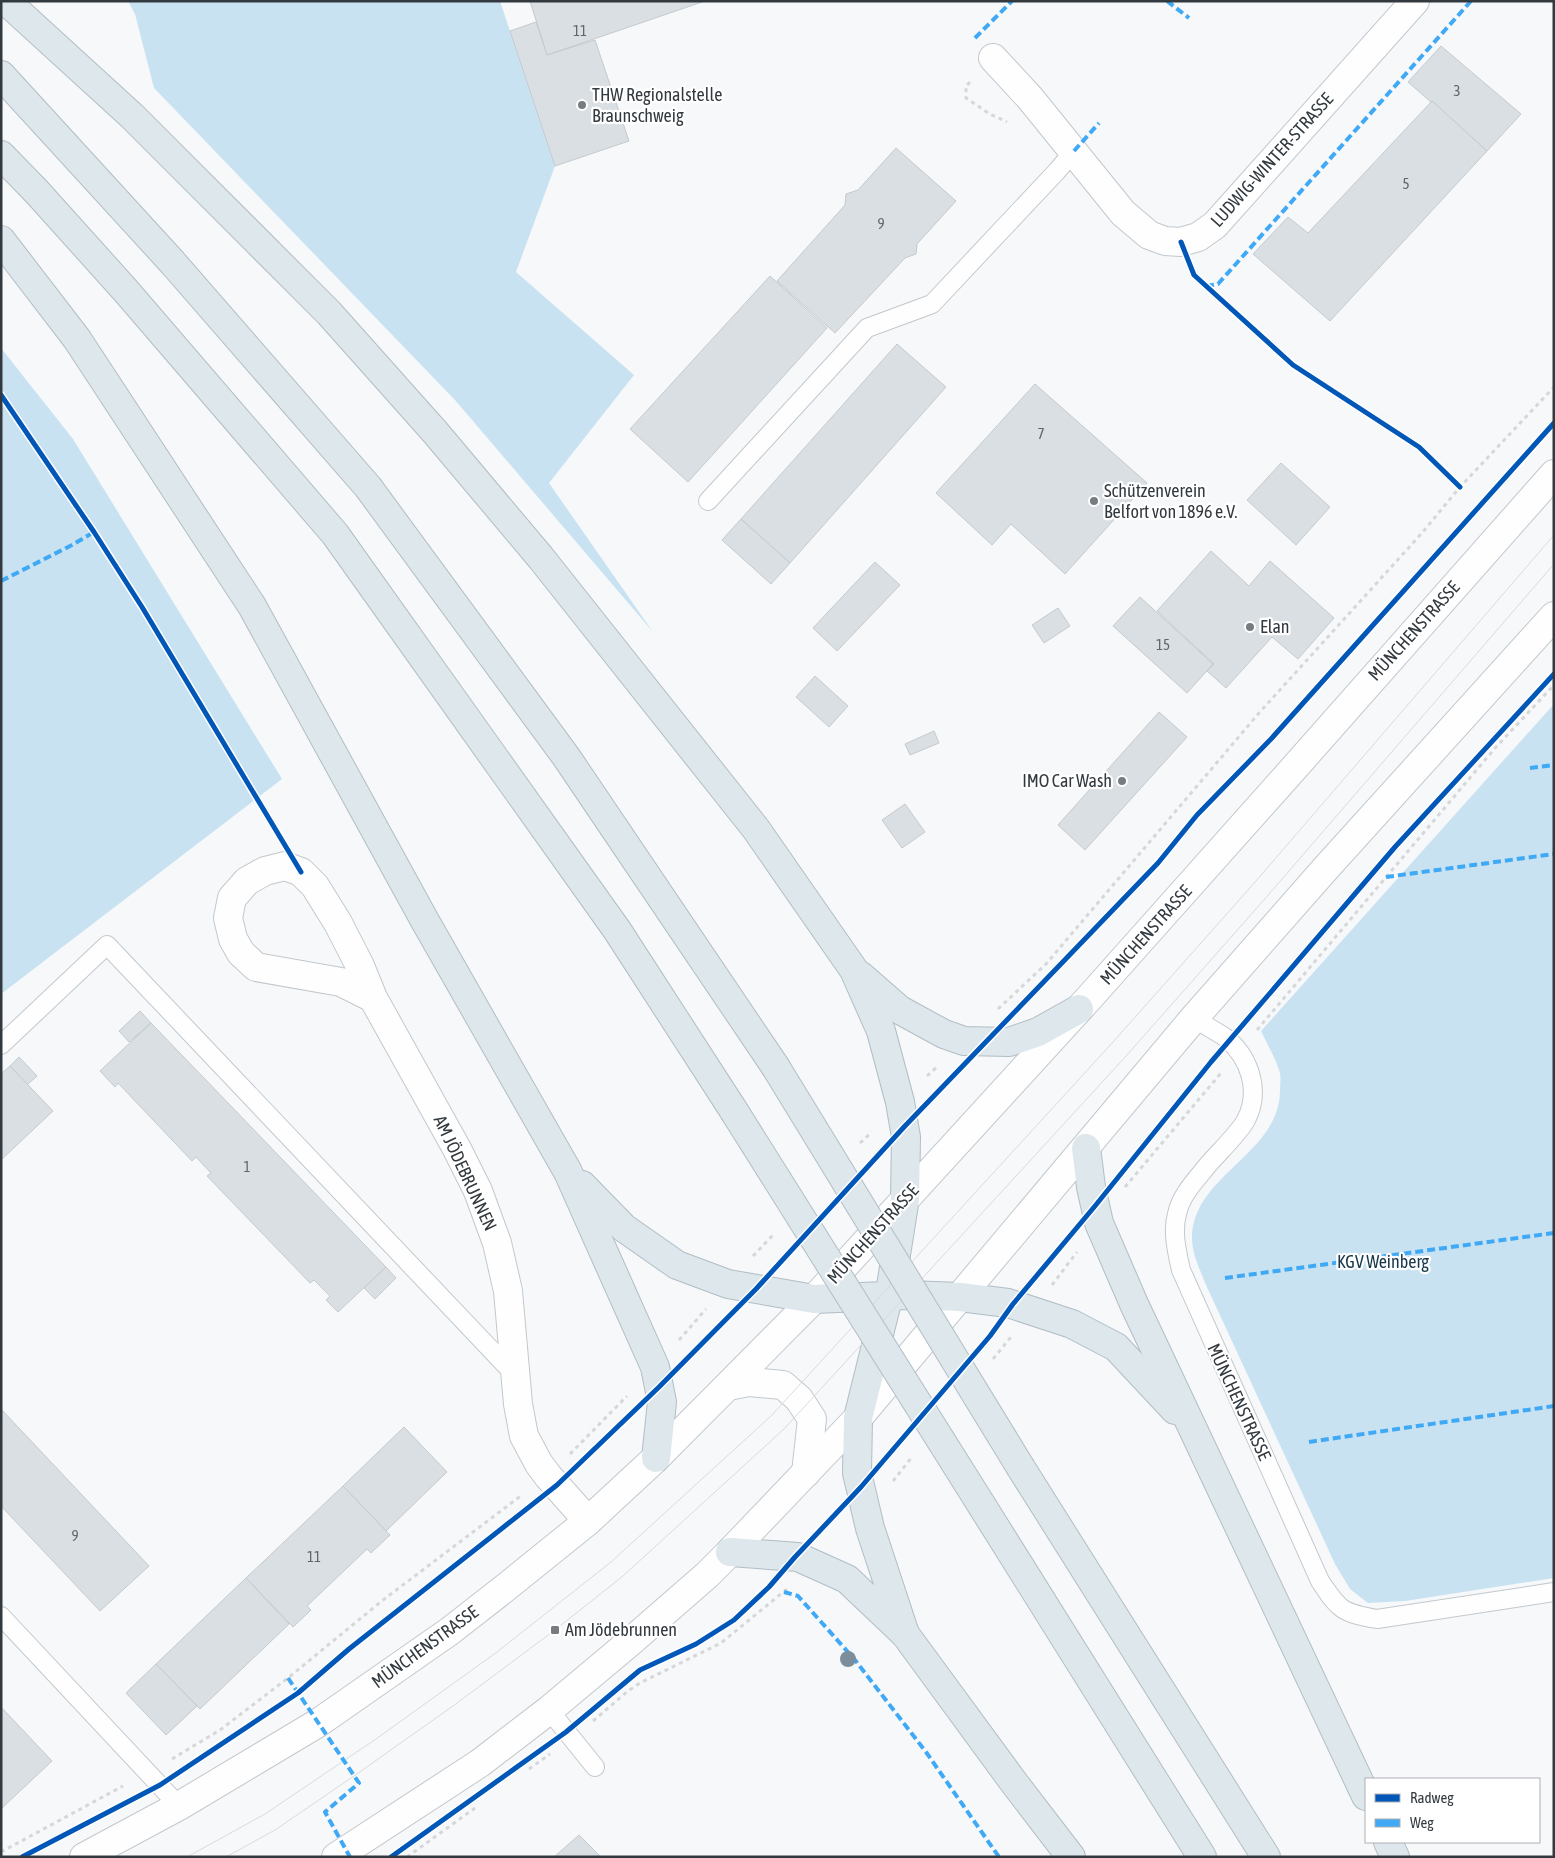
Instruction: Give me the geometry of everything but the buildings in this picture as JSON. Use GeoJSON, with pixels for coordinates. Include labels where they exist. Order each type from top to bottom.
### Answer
{"type":"FeatureCollection","features":[{"type":"Feature","properties":{"kind":"highway"},"geometry":{"type":"LineString","coordinates":[[6,1],[132,116],[328,313],[435,432],[541,558],[756,829],[854,970],[881,1031],[900,1102],[906,1137],[905,1198],[889,1295],[858,1418],[858,1473],[870,1528],[905,1634]]}},
{"type":"Feature","properties":{"kind":"highway"},"geometry":{"type":"LineString","coordinates":[[1,75],[173,262],[368,487],[567,758],[775,1066],[1021,1468],[1266,1857]]}},
{"type":"Feature","properties":{"kind":"highway"},"geometry":{"type":"LineString","coordinates":[[1,155],[126,291],[335,534],[617,930],[734,1111],[1202,1857]]}},
{"type":"Feature","properties":{"kind":"highway"},"geometry":{"type":"LineString","coordinates":[[1,240],[77,339],[252,606],[425,921],[568,1172],[642,1334],[655,1367],[662,1402],[656,1458]]}},
{"type":"Feature","properties":{"kind":"highway"},"geometry":{"type":"LineString","coordinates":[[854,970],[900,1010],[944,1034],[964,1042],[1009,1042],[1038,1032],[1079,1009]]}},
{"type":"Feature","properties":{"kind":"highway"},"geometry":{"type":"LineString","coordinates":[[1086,1148],[1098,1223],[1134,1304],[1365,1794]]}},
{"type":"Feature","properties":{"kind":"highway"},"geometry":{"type":"LineString","coordinates":[[568,1172],[624,1228],[677,1265],[728,1284],[814,1299],[889,1295],[960,1297],[1008,1303],[1072,1324],[1116,1348],[1192,1428]]}},
{"type":"Feature","properties":{"kind":"highway"},"geometry":{"type":"LineString","coordinates":[[730,1552],[798,1557],[847,1579],[905,1634],[1015,1784],[1072,1857]]}},
{"type":"Feature","properties":{"kind":"highway"},"geometry":{"type":"LineString","coordinates":[[1388,1843],[1395,1857]]}},
{"type":"Feature","properties":{"kind":"main road","name":"LUDWIG-WINTER-STRASSE"},"geometry":{"type":"LineString","coordinates":[[1181,242],[1198,237],[1215,225],[1414,1]]}},
{"type":"Feature","properties":{"kind":"main road"},"geometry":{"type":"LineString","coordinates":[[994,58],[1030,98],[1123,213],[1149,235],[1164,240],[1181,242]]}},
{"type":"Feature","properties":{"kind":"main road","name":"MÜNCHENSTRASSE"},"geometry":{"type":"LineString","coordinates":[[84,1857],[179,1806],[282,1745],[341,1707],[450,1631],[588,1521],[656,1458],[814,1299],[1079,1009],[1554,474]]}},
{"type":"Feature","properties":{"kind":"main road"},"geometry":{"type":"LineString","coordinates":[[336,1857],[480,1763],[549,1710],[636,1637],[707,1575],[730,1552],[858,1418],[1194,1018],[1320,875],[1554,616]]}},
{"type":"Feature","properties":{"kind":"main road","name":"AM JÖDEBRUNNEN"},"geometry":{"type":"LineString","coordinates":[[373,998],[341,982],[256,967],[241,953],[233,939],[228,918],[232,898],[247,881],[265,871],[285,866],[301,872],[315,886],[338,923],[360,966],[373,998],[458,1149],[478,1192],[498,1243],[508,1290],[518,1404],[524,1436],[539,1464],[548,1476],[588,1521]]}},
{"type":"Feature","properties":{"kind":"main road"},"geometry":{"type":"LineString","coordinates":[[728,1386],[749,1382],[783,1385],[799,1399],[812,1419],[806,1473]]}},
{"type":"Feature","properties":{"kind":"lane"},"geometry":{"type":"LineString","coordinates":[[708,501],[867,328],[932,304],[1074,151]]}},
{"type":"Feature","properties":{"kind":"lane"},"geometry":{"type":"LineString","coordinates":[[1,1045],[107,945],[516,1376]]}},
{"type":"Feature","properties":{"kind":"lane","name":"MÜNCHENSTRASSE"},"geometry":{"type":"LineString","coordinates":[[1194,1018],[1226,1038],[1241,1054],[1254,1085],[1252,1105],[1246,1121],[1184,1195],[1177,1212],[1174,1227],[1181,1270],[1320,1581],[1335,1604],[1352,1615],[1377,1619],[1554,1592]]}},
{"type":"Feature","properties":{"kind":"lane"},"geometry":{"type":"LineString","coordinates":[[1,1616],[179,1806]]}},
{"type":"Feature","properties":{"kind":"lane"},"geometry":{"type":"LineString","coordinates":[[549,1710],[595,1767]]}},
{"type":"Feature","properties":{"kind":"path"},"geometry":{"type":"LineString","coordinates":[[1181,242],[1194,275],[1293,365],[1419,447],[1460,487]]}},
{"type":"Feature","properties":{"kind":"green space"},"geometry":{"type":"Polygon","coordinates":[[[128,1],[500,1],[555,166],[516,272],[634,375],[549,483],[653,632],[455,400],[154,88],[135,14],[128,1]]]}},
{"type":"Feature","properties":{"kind":"green space"},"geometry":{"type":"Polygon","coordinates":[[[1,348],[73,439],[282,779],[1,994],[1,348]]]}},
{"type":"Feature","properties":{"kind":"green space","name":"KGV Weinberg"},"geometry":{"type":"Polygon","coordinates":[[[1554,704],[1554,1578],[1405,1601],[1368,1603],[1350,1589],[1335,1564],[1206,1285],[1192,1244],[1196,1216],[1206,1197],[1266,1133],[1276,1114],[1280,1092],[1280,1073],[1261,1031],[1554,704]]]}},
{"type":"Feature","properties":{"kind":"tram line"},"geometry":{"type":"LineString","coordinates":[[187,1857],[265,1814],[376,1739],[497,1652],[611,1562],[771,1416],[1113,1042],[1256,881],[1554,535]]}},
{"type":"Feature","properties":{"kind":"tram line"},"geometry":{"type":"LineString","coordinates":[[226,1857],[275,1830],[354,1776],[453,1706],[555,1630],[623,1576],[784,1429],[1127,1055],[1270,893],[1554,564]]}},
{"type":"Feature","properties":{"kind":"marked path"},"geometry":{"type":"LineString","coordinates":[[975,38],[1012,1]]}},
{"type":"Feature","properties":{"kind":"marked path"},"geometry":{"type":"LineString","coordinates":[[1167,1],[1189,18]]}},
{"type":"Feature","properties":{"kind":"marked path"},"geometry":{"type":"LineString","coordinates":[[1206,286],[1218,284],[1471,1]]}},
{"type":"Feature","properties":{"kind":"marked path"},"geometry":{"type":"LineString","coordinates":[[1074,151],[1099,123]]}},
{"type":"Feature","properties":{"kind":"marked path"},"geometry":{"type":"LineString","coordinates":[[1,581],[94,532]]}},
{"type":"Feature","properties":{"kind":"marked path"},"geometry":{"type":"LineString","coordinates":[[1530,768],[1554,765]]}},
{"type":"Feature","properties":{"kind":"marked path"},"geometry":{"type":"LineString","coordinates":[[1386,877],[1554,854]]}},
{"type":"Feature","properties":{"kind":"marked path"},"geometry":{"type":"LineString","coordinates":[[1225,1278],[1554,1233]]}},
{"type":"Feature","properties":{"kind":"marked path"},"geometry":{"type":"LineString","coordinates":[[1309,1442],[1554,1406]]}},
{"type":"Feature","properties":{"kind":"marked path"},"geometry":{"type":"LineString","coordinates":[[784,1592],[798,1596],[855,1660],[926,1752],[999,1857]]}},
{"type":"Feature","properties":{"kind":"marked path"},"geometry":{"type":"LineString","coordinates":[[288,1678],[359,1783],[325,1812],[350,1857]]}},
{"type":"Feature","properties":{"kind":"cycle path"},"geometry":{"type":"LineString","coordinates":[[1181,242],[1194,275],[1293,365],[1419,447],[1460,487]]}},
{"type":"Feature","properties":{"kind":"cycle path"},"geometry":{"type":"LineString","coordinates":[[1,395],[94,532],[142,607],[301,872]]}},
{"type":"Feature","properties":{"kind":"cycle path"},"geometry":{"type":"LineString","coordinates":[[22,1857],[160,1785],[298,1693],[349,1649],[557,1485],[659,1387],[756,1289],[904,1127],[1158,863],[1197,815],[1271,739],[1554,423]]}},
{"type":"Feature","properties":{"kind":"cycle path"},"geometry":{"type":"LineString","coordinates":[[391,1857],[566,1732],[640,1670],[696,1644],[734,1620],[769,1587],[861,1487],[990,1336],[1013,1304],[1211,1062],[1395,847],[1554,674]]}},
{"type":"Feature","properties":{"kind":"place","name":"THW Regionalstelle Braunschweig"},"geometry":{"type":"Point","coordinates":[582,105]}},
{"type":"Feature","properties":{"kind":"place","name":"Schützenverein Belfort von 1896 e.V."},"geometry":{"type":"Point","coordinates":[1094,501]}},
{"type":"Feature","properties":{"kind":"place","name":"Elan"},"geometry":{"type":"Point","coordinates":[1250,627]}},
{"type":"Feature","properties":{"kind":"place","name":"IMO Car Wash"},"geometry":{"type":"Point","coordinates":[1122,781]}},
{"type":"Feature","properties":{"kind":"place","name":"Am Jödebrunnen"},"geometry":{"type":"Point","coordinates":[555,1630]}}]}
